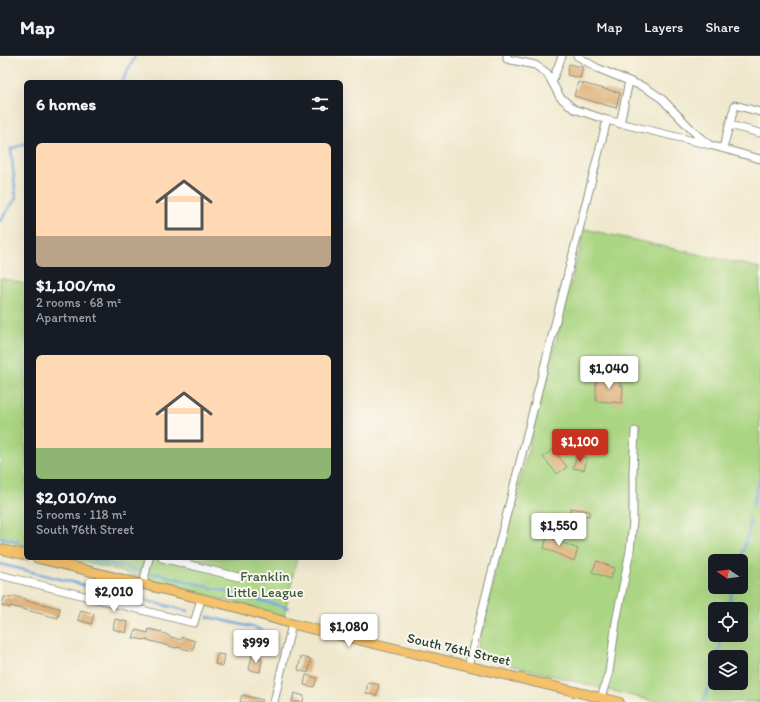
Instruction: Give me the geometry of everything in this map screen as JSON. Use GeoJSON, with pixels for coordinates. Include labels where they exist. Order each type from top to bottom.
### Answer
{"type":"FeatureCollection","features":[{"type":"Feature","properties":{"kind":"main road"},"geometry":{"type":"LineString","coordinates":[[0,549],[24,555]]}},
{"type":"Feature","properties":{"kind":"main road","name":"South 76th Street"},"geometry":{"type":"LineString","coordinates":[[45,560],[201,599],[292,624],[619,702]]}},
{"type":"Feature","properties":{"kind":"street"},"geometry":{"type":"LineString","coordinates":[[506,56],[507,59],[535,66],[547,73],[560,97],[574,109],[620,124],[723,148],[760,159]]}},
{"type":"Feature","properties":{"kind":"street"},"geometry":{"type":"LineString","coordinates":[[552,82],[562,56]]}},
{"type":"Feature","properties":{"kind":"street"},"geometry":{"type":"LineString","coordinates":[[577,56],[598,68],[646,88],[661,98],[697,135],[710,145]]}},
{"type":"Feature","properties":{"kind":"street"},"geometry":{"type":"LineString","coordinates":[[620,124],[629,81]]}},
{"type":"Feature","properties":{"kind":"street"},"geometry":{"type":"LineString","coordinates":[[723,148],[735,106],[760,112]]}},
{"type":"Feature","properties":{"kind":"street"},"geometry":{"type":"LineString","coordinates":[[468,666],[607,120]]}},
{"type":"Feature","properties":{"kind":"street"},"geometry":{"type":"LineString","coordinates":[[729,125],[760,133]]}},
{"type":"Feature","properties":{"kind":"street"},"geometry":{"type":"LineString","coordinates":[[601,698],[609,672],[616,622],[630,551],[633,521],[635,431]]}},
{"type":"Feature","properties":{"kind":"street"},"geometry":{"type":"LineString","coordinates":[[143,584],[149,560]]}},
{"type":"Feature","properties":{"kind":"street"},"geometry":{"type":"LineString","coordinates":[[170,560],[238,577]]}},
{"type":"Feature","properties":{"kind":"street"},"geometry":{"type":"LineString","coordinates":[[0,575],[194,623],[201,599]]}},
{"type":"Feature","properties":{"kind":"street"},"geometry":{"type":"LineString","coordinates":[[274,702],[292,624]]}},
{"type":"Feature","properties":{"kind":"green space"},"geometry":{"type":"Polygon","coordinates":[[[585,229],[760,268],[760,702],[656,702],[475,656],[585,229]]]}},
{"type":"Feature","properties":{"kind":"green space"},"geometry":{"type":"Polygon","coordinates":[[[0,278],[24,284],[24,545],[0,539],[0,278]]]}},
{"type":"Feature","properties":{"kind":"green space","name":"Franklin Little League"},"geometry":{"type":"Polygon","coordinates":[[[78,560],[297,560],[284,616],[78,560]]]}},
{"type":"Feature","properties":{"kind":"building"},"geometry":{"type":"Polygon","coordinates":[[[569,64],[583,67],[580,78],[567,75],[569,64]]]}},
{"type":"Feature","properties":{"kind":"building"},"geometry":{"type":"Polygon","coordinates":[[[578,82],[620,93],[616,108],[574,96],[578,82]]]}},
{"type":"Feature","properties":{"kind":"building"},"geometry":{"type":"Polygon","coordinates":[[[596,378],[621,378],[620,386],[623,386],[622,403],[596,401],[596,378]]]}},
{"type":"Feature","properties":{"kind":"building"},"geometry":{"type":"Polygon","coordinates":[[[553,449],[567,467],[557,474],[543,457],[553,449]]]}},
{"type":"Feature","properties":{"kind":"building"},"geometry":{"type":"Polygon","coordinates":[[[577,455],[587,458],[584,470],[573,468],[577,455]]]}},
{"type":"Feature","properties":{"kind":"building"},"geometry":{"type":"Polygon","coordinates":[[[570,508],[590,511],[589,516],[570,514],[570,508]]]}},
{"type":"Feature","properties":{"kind":"building"},"geometry":{"type":"Polygon","coordinates":[[[545,530],[555,533],[553,539],[578,549],[574,561],[544,548],[547,537],[543,536],[545,530]]]}},
{"type":"Feature","properties":{"kind":"building"},"geometry":{"type":"Polygon","coordinates":[[[597,561],[615,568],[610,579],[592,572],[597,561]]]}},
{"type":"Feature","properties":{"kind":"building"},"geometry":{"type":"Polygon","coordinates":[[[13,596],[60,608],[58,618],[10,606],[10,608],[2,606],[4,597],[12,598],[13,596]]]}},
{"type":"Feature","properties":{"kind":"building"},"geometry":{"type":"Polygon","coordinates":[[[81,610],[94,614],[91,624],[78,620],[81,610]]]}},
{"type":"Feature","properties":{"kind":"building"},"geometry":{"type":"Polygon","coordinates":[[[115,619],[128,622],[126,633],[113,629],[115,619]]]}},
{"type":"Feature","properties":{"kind":"building"},"geometry":{"type":"Polygon","coordinates":[[[149,629],[162,632],[181,640],[182,637],[195,641],[193,651],[144,639],[133,638],[136,630],[148,633],[149,629]]]}},
{"type":"Feature","properties":{"kind":"building"},"geometry":{"type":"Polygon","coordinates":[[[217,654],[225,655],[223,666],[215,664],[217,654]]]}},
{"type":"Feature","properties":{"kind":"building"},"geometry":{"type":"Polygon","coordinates":[[[252,655],[258,656],[258,658],[262,659],[260,672],[249,670],[252,655]]]}},
{"type":"Feature","properties":{"kind":"building"},"geometry":{"type":"Polygon","coordinates":[[[301,657],[311,659],[308,673],[298,670],[301,657]]]}},
{"type":"Feature","properties":{"kind":"building"},"geometry":{"type":"Polygon","coordinates":[[[306,675],[317,678],[314,687],[304,685],[306,675]]]}},
{"type":"Feature","properties":{"kind":"building"},"geometry":{"type":"Polygon","coordinates":[[[368,682],[379,685],[376,696],[366,693],[368,682]]]}},
{"type":"Feature","properties":{"kind":"building"},"geometry":{"type":"Polygon","coordinates":[[[294,693],[304,696],[303,702],[292,702],[294,693]]]}},
{"type":"Feature","properties":{"kind":"building"},"geometry":{"type":"Polygon","coordinates":[[[242,695],[263,700],[262,702],[240,702],[242,695]]]}},
{"type":"Feature","properties":{"kind":"waterway"},"geometry":{"type":"LineString","coordinates":[[123,80],[135,56]]}},
{"type":"Feature","properties":{"kind":"waterway"},"geometry":{"type":"LineString","coordinates":[[0,221],[16,198],[11,149],[24,144]]}},
{"type":"Feature","properties":{"kind":"waterway"},"geometry":{"type":"LineString","coordinates":[[753,506],[760,476]]}},
{"type":"Feature","properties":{"kind":"waterway"},"geometry":{"type":"LineString","coordinates":[[742,554],[749,531],[750,519]]}},
{"type":"Feature","properties":{"kind":"waterway"},"geometry":{"type":"LineString","coordinates":[[0,537],[18,541]]}},
{"type":"Feature","properties":{"kind":"waterway"},"geometry":{"type":"LineString","coordinates":[[95,560],[140,571]]}},
{"type":"Feature","properties":{"kind":"waterway"},"geometry":{"type":"LineString","coordinates":[[0,564],[188,611]]}},
{"type":"Feature","properties":{"kind":"waterway"},"geometry":{"type":"LineString","coordinates":[[151,574],[159,574],[289,608]]}},
{"type":"Feature","properties":{"kind":"waterway"},"geometry":{"type":"LineString","coordinates":[[730,602],[731,594]]}},
{"type":"Feature","properties":{"kind":"waterway"},"geometry":{"type":"LineString","coordinates":[[208,617],[256,628],[274,636]]}},
{"type":"Feature","properties":{"kind":"waterway"},"geometry":{"type":"LineString","coordinates":[[719,650],[721,642]]}},
{"type":"Feature","properties":{"kind":"waterway"},"geometry":{"type":"LineString","coordinates":[[703,702],[708,688]]}}]}
